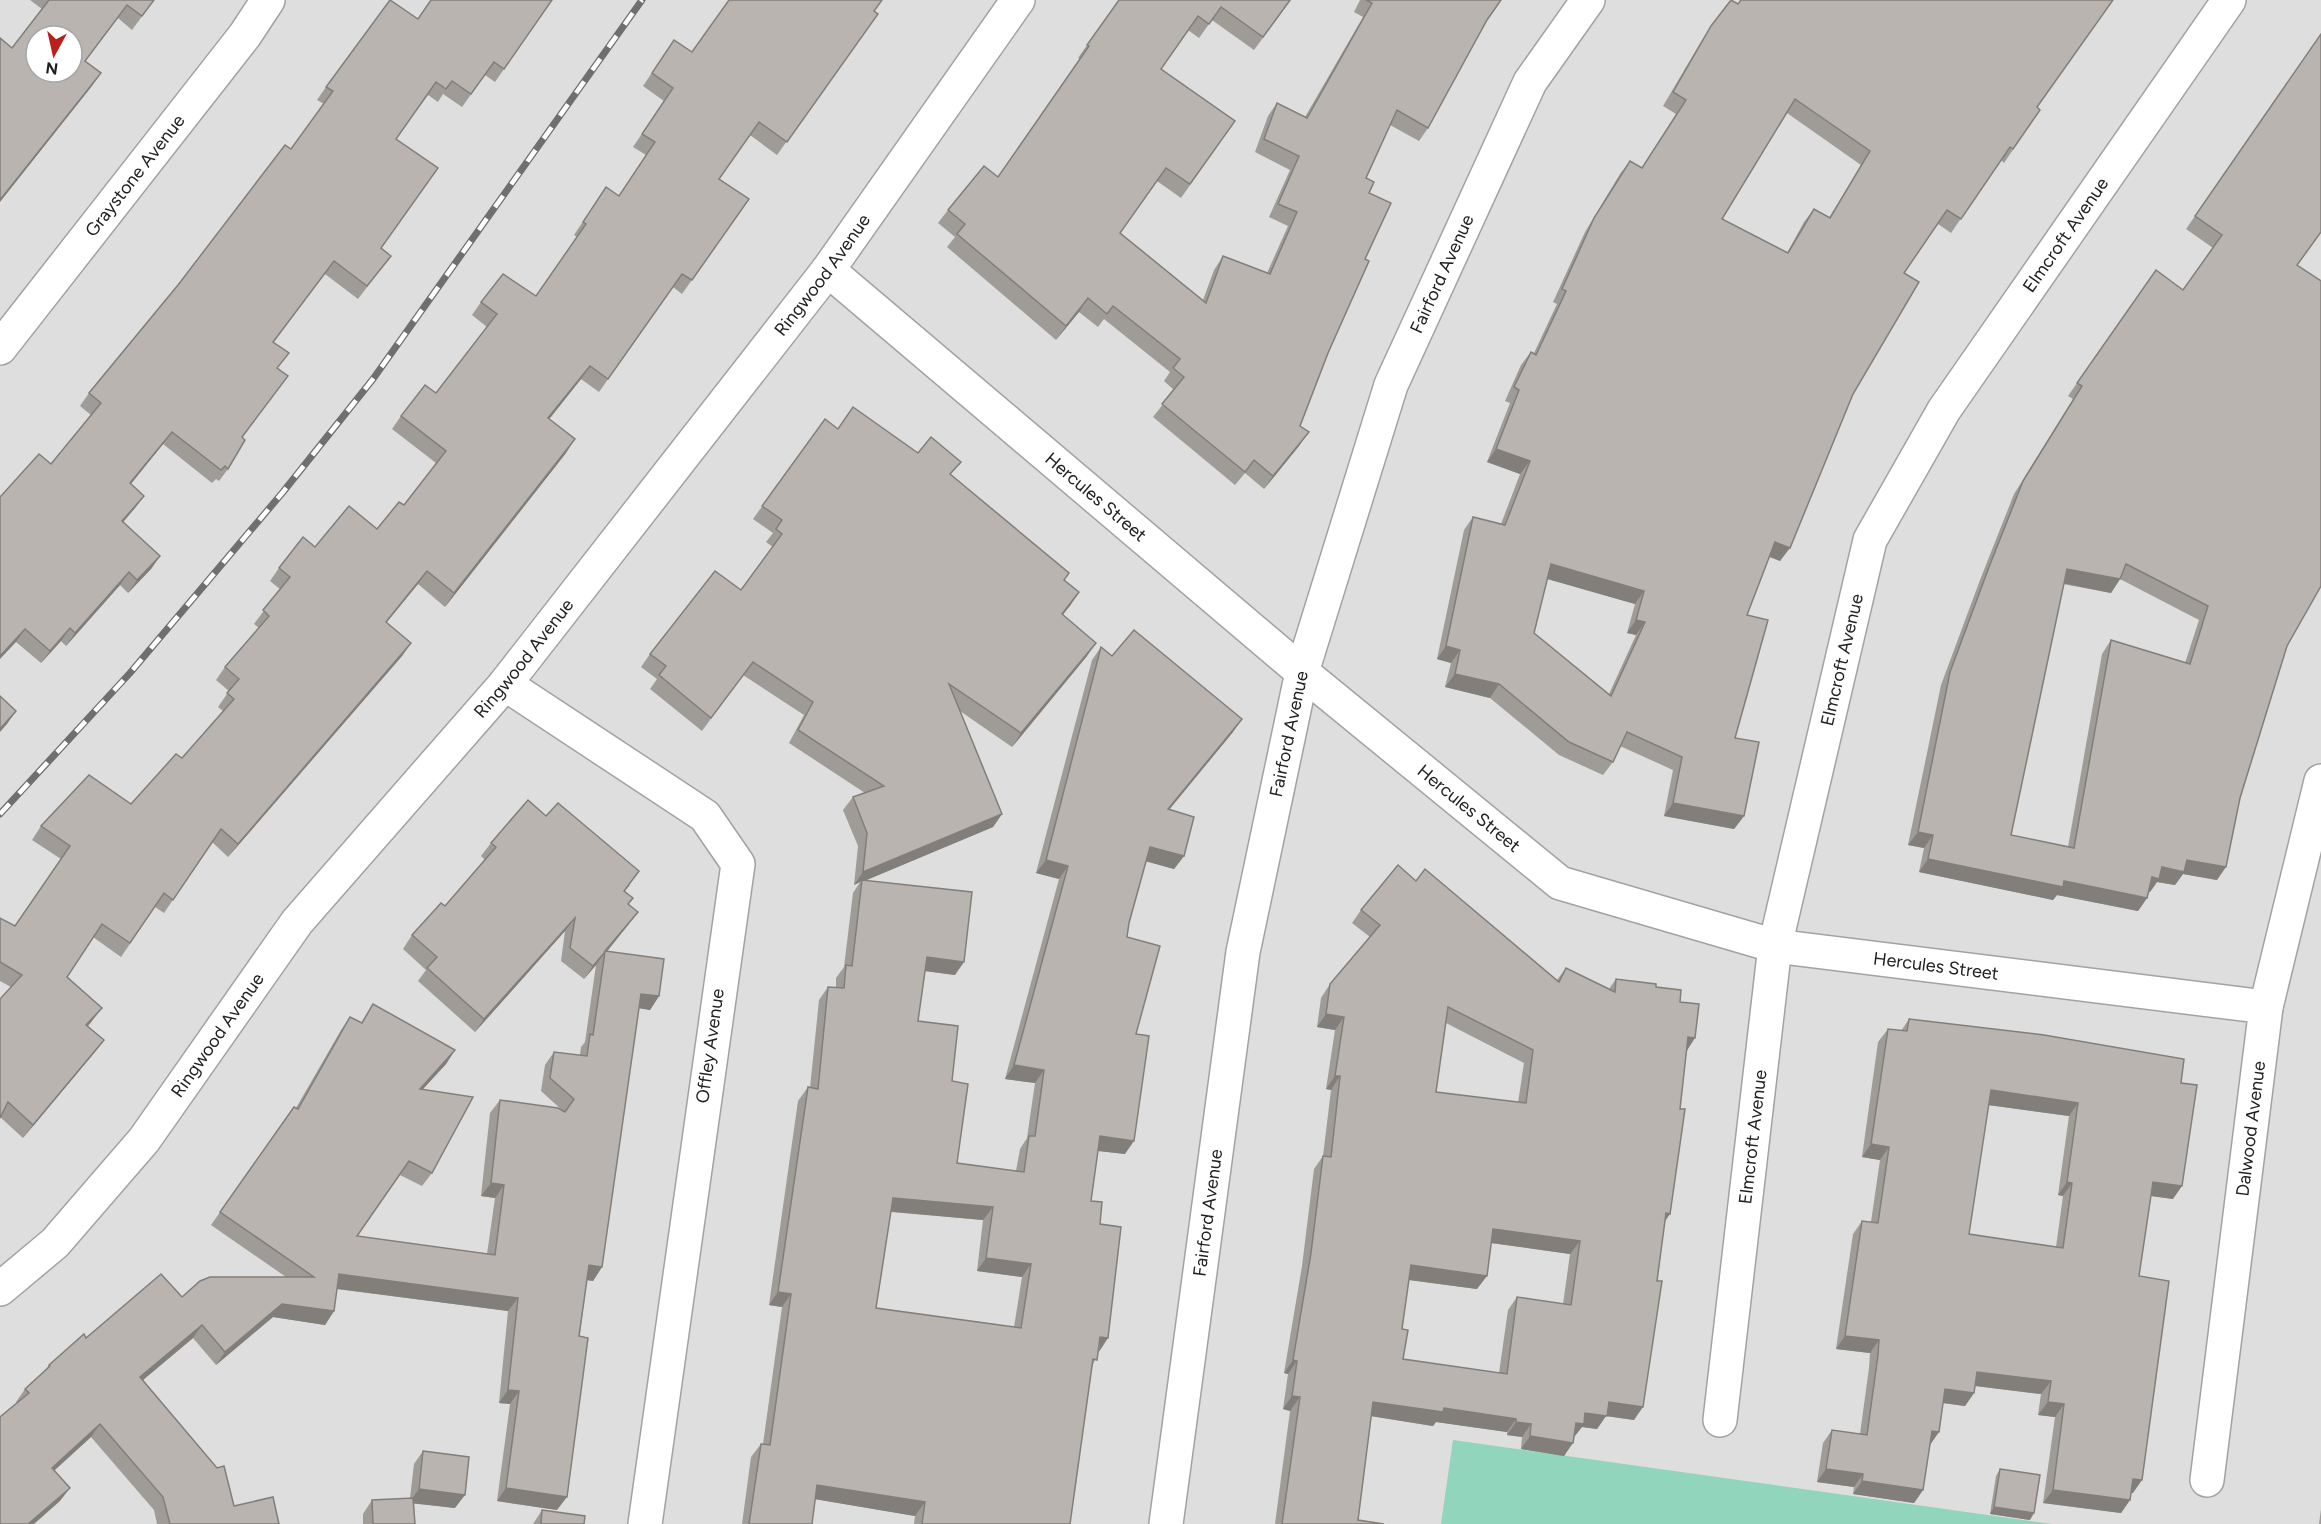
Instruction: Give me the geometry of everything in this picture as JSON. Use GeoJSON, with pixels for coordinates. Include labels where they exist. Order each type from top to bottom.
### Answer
{"type":"FeatureCollection","features":[{"type":"Feature","properties":{"kind":"street","name":"Graystone Avenue"},"geometry":{"type":"LineString","coordinates":[[0,348],[244,35],[268,0]]}},
{"type":"Feature","properties":{"kind":"street","name":"Ringwood Avenue"},"geometry":{"type":"LineString","coordinates":[[0,1289],[55,1243],[144,1140],[297,922],[505,684],[828,270],[1018,0]]}},
{"type":"Feature","properties":{"kind":"street","name":"Fairford Avenue"},"geometry":{"type":"LineString","coordinates":[[1166,1524],[1243,952],[1302,672],[1391,385],[1530,82],[1588,0]]}},
{"type":"Feature","properties":{"kind":"street","name":"Elmcroft Avenue"},"geometry":{"type":"LineString","coordinates":[[1720,1420],[1775,946],[1870,540],[1944,410],[2229,0]]}},
{"type":"Feature","properties":{"kind":"street","name":"Hercules Street"},"geometry":{"type":"LineString","coordinates":[[828,270],[1302,672],[1560,883],[1775,946],[2266,1007]]}},
{"type":"Feature","properties":{"kind":"street","name":"Offley Avenue"},"geometry":{"type":"LineString","coordinates":[[505,684],[705,816],[738,864],[645,1524]]}},
{"type":"Feature","properties":{"kind":"street","name":"Dalwood Avenue"},"geometry":{"type":"LineString","coordinates":[[2207,1480],[2266,1007],[2321,781]]}},
{"type":"Feature","properties":{"kind":"shaded area"},"geometry":{"type":"Polygon","coordinates":[[[0,0],[2321,0],[2321,1524],[0,1524],[0,0]]]}},
{"type":"Feature","properties":{"kind":"green space"},"geometry":{"type":"Polygon","coordinates":[[[1453,1440],[2052,1524],[1441,1524],[1453,1440]]]}},
{"type":"Feature","properties":{"kind":"building"},"geometry":{"type":"Polygon","coordinates":[[[49,0],[154,0],[142,16],[127,5],[85,61],[101,73],[0,200],[0,38],[12,48],[24,32],[24,84],[84,84],[84,24],[30,24],[49,0]]]}},
{"type":"Feature","properties":{"kind":"building"},"geometry":{"type":"Polygon","coordinates":[[[390,0],[418,19],[431,0],[552,0],[504,69],[494,62],[471,94],[452,81],[446,89],[436,82],[396,139],[438,168],[381,248],[391,256],[367,286],[334,261],[273,342],[289,353],[277,368],[288,376],[242,437],[245,440],[228,469],[225,466],[221,470],[172,432],[130,483],[144,496],[122,521],[160,556],[137,580],[129,572],[75,633],[70,628],[50,651],[25,629],[0,656],[0,497],[39,454],[51,464],[101,403],[89,393],[178,285],[285,145],[291,149],[333,91],[326,87],[390,0]]]}},
{"type":"Feature","properties":{"kind":"building"},"geometry":{"type":"Polygon","coordinates":[[[729,0],[882,0],[874,11],[878,14],[787,142],[759,122],[719,179],[749,199],[692,280],[682,274],[608,379],[590,366],[548,418],[575,439],[454,593],[427,571],[386,622],[411,643],[238,844],[221,829],[173,900],[164,893],[130,943],[102,924],[67,977],[102,1008],[86,1025],[104,1040],[33,1125],[8,1102],[0,1118],[0,999],[22,975],[0,962],[0,918],[15,926],[70,846],[41,826],[89,775],[131,804],[176,754],[182,758],[234,699],[227,693],[239,679],[225,667],[269,616],[263,610],[290,577],[279,568],[303,537],[315,547],[349,506],[377,529],[399,502],[404,505],[446,451],[401,416],[425,385],[436,393],[497,314],[481,302],[503,274],[536,296],[586,224],[583,222],[606,187],[619,196],[655,142],[642,134],[673,88],[652,73],[674,40],[692,52],[729,0]]]}},
{"type":"Feature","properties":{"kind":"building"},"geometry":{"type":"Polygon","coordinates":[[[1119,0],[1290,0],[1263,37],[1221,7],[1209,24],[1198,16],[1161,69],[1235,121],[1190,184],[1166,168],[1120,233],[1206,303],[1223,256],[1270,274],[1297,212],[1278,204],[1299,156],[1264,139],[1277,103],[1307,118],[1372,3],[1366,0],[1501,0],[1487,20],[1428,128],[1397,110],[1366,178],[1374,182],[1369,193],[1391,203],[1365,259],[1369,261],[1328,353],[1300,426],[1309,432],[1273,476],[1254,460],[1245,472],[1162,404],[1184,377],[1173,368],[1180,359],[1113,306],[1107,314],[1088,298],[1066,326],[957,234],[965,224],[948,210],[984,166],[998,177],[1119,0]]]}},
{"type":"Feature","properties":{"kind":"building"},"geometry":{"type":"Polygon","coordinates":[[[1731,0],[1738,4],[1741,0],[2113,0],[2037,107],[2040,110],[2013,149],[2010,147],[1961,219],[1947,210],[1904,273],[1919,282],[1853,394],[1790,548],[1775,542],[1747,615],[1768,620],[1735,738],[1759,742],[1744,816],[1673,803],[1682,757],[1627,732],[1613,762],[1569,742],[1499,684],[1455,674],[1460,650],[1446,646],[1473,517],[1505,525],[1530,461],[1496,449],[1519,390],[1514,387],[1531,352],[1536,355],[1566,291],[1562,289],[1594,218],[1630,161],[1642,168],[1686,100],[1673,92],[1711,26],[1731,0]],[[1795,99],[1722,219],[1788,253],[1814,209],[1830,218],[1870,151],[1795,99]],[[1551,564],[1534,633],[1611,696],[1645,622],[1636,620],[1644,591],[1551,564]]]}},
{"type":"Feature","properties":{"kind":"building"},"geometry":{"type":"Polygon","coordinates":[[[2321,34],[2321,232],[2297,265],[2321,281],[2321,586],[2287,646],[2240,798],[2226,867],[2187,860],[2184,872],[2162,867],[2159,879],[2152,877],[2147,898],[2064,881],[2063,887],[1928,859],[1933,835],[1918,832],[1950,672],[2023,481],[2082,386],[2077,383],[2156,270],[2183,290],[2222,235],[2195,216],[2321,34]],[[2126,564],[2120,579],[2067,569],[2011,835],[2074,848],[2111,640],[2190,664],[2208,606],[2126,564]]]}},
{"type":"Feature","properties":{"kind":"building"},"geometry":{"type":"Polygon","coordinates":[[[853,407],[918,453],[931,437],[961,462],[950,474],[1069,573],[1064,580],[1079,592],[1062,614],[1096,643],[1021,733],[949,684],[1002,814],[863,872],[867,833],[853,797],[884,786],[798,730],[813,702],[753,662],[711,718],[659,675],[666,666],[650,654],[715,571],[741,590],[782,534],[776,529],[782,520],[762,506],[825,419],[838,429],[853,407]]]}},
{"type":"Feature","properties":{"kind":"building"},"geometry":{"type":"Polygon","coordinates":[[[1134,630],[1242,719],[1168,809],[1194,817],[1184,856],[1150,847],[1129,923],[1127,937],[1160,946],[1136,1034],[1149,1036],[1134,1141],[1100,1136],[1091,1201],[1102,1202],[1100,1224],[1121,1227],[1108,1338],[1100,1337],[1097,1360],[1093,1359],[1070,1524],[922,1524],[925,1502],[817,1485],[812,1524],[749,1524],[761,1444],[770,1445],[791,1294],[778,1292],[808,1087],[818,1089],[828,987],[844,988],[846,965],[852,966],[862,880],[972,892],[964,962],[927,957],[918,1021],[958,1026],[952,1081],[968,1084],[957,1163],[1024,1172],[1029,1136],[1035,1136],[1044,1070],[1014,1065],[1068,866],[1046,860],[1101,647],[1112,656],[1134,630]],[[893,1198],[876,1308],[1021,1328],[1031,1264],[986,1258],[993,1207],[893,1198]]]}},
{"type":"Feature","properties":{"kind":"building"},"geometry":{"type":"Polygon","coordinates":[[[0,696],[16,711],[0,729],[0,696]]]}},
{"type":"Feature","properties":{"kind":"building"},"geometry":{"type":"Polygon","coordinates":[[[528,800],[546,816],[558,803],[639,871],[624,891],[633,898],[628,904],[638,912],[605,951],[664,959],[659,996],[641,994],[602,1267],[589,1265],[579,1336],[588,1338],[567,1497],[506,1488],[519,1391],[508,1390],[518,1298],[339,1274],[334,1311],[282,1304],[225,1352],[202,1325],[140,1377],[217,1468],[224,1466],[234,1506],[273,1497],[279,1524],[170,1524],[163,1497],[100,1424],[52,1468],[70,1488],[28,1524],[0,1524],[0,1417],[29,1393],[25,1389],[84,1334],[86,1338],[161,1274],[182,1297],[200,1281],[210,1277],[314,1277],[220,1212],[294,1107],[298,1109],[350,1017],[362,1023],[373,1004],[455,1050],[420,1089],[473,1097],[432,1173],[409,1161],[357,1236],[495,1255],[504,1185],[491,1183],[500,1100],[558,1108],[565,1112],[574,1099],[550,1078],[554,1052],[587,1056],[590,1034],[593,1035],[605,952],[593,966],[570,948],[575,918],[484,1019],[427,968],[437,957],[412,935],[441,903],[445,906],[496,847],[491,843],[528,800]]]}},
{"type":"Feature","properties":{"kind":"building"},"geometry":{"type":"Polygon","coordinates":[[[1398,865],[1416,881],[1425,869],[1559,982],[1566,968],[1615,992],[1616,979],[1681,990],[1680,1002],[1699,1004],[1695,1038],[1688,1037],[1680,1109],[1685,1109],[1670,1214],[1666,1213],[1657,1281],[1662,1281],[1643,1407],[1609,1402],[1607,1416],[1585,1413],[1584,1424],[1576,1423],[1573,1443],[1530,1436],[1531,1424],[1516,1422],[1516,1419],[1444,1408],[1443,1412],[1373,1402],[1358,1520],[1384,1524],[1282,1524],[1300,1397],[1292,1396],[1297,1361],[1293,1360],[1311,1253],[1323,1156],[1331,1157],[1340,1076],[1335,1076],[1344,1017],[1326,1014],[1330,984],[1380,925],[1361,910],[1398,865]],[[1448,1007],[1436,1092],[1526,1103],[1533,1050],[1448,1007]],[[1493,1229],[1487,1276],[1411,1265],[1402,1329],[1408,1330],[1403,1359],[1507,1374],[1517,1297],[1571,1305],[1580,1241],[1493,1229]]]}},
{"type":"Feature","properties":{"kind":"building"},"geometry":{"type":"Polygon","coordinates":[[[1909,1019],[2044,1035],[2184,1059],[2181,1083],[2197,1085],[2182,1186],[2153,1182],[2139,1276],[2169,1281],[2142,1480],[2133,1479],[2130,1500],[2053,1490],[2064,1404],[2048,1402],[2051,1381],[1977,1372],[1974,1393],[1945,1389],[1939,1432],[1932,1431],[1923,1490],[1862,1481],[1863,1474],[1826,1469],[1832,1430],[1867,1435],[1879,1340],[1845,1336],[1862,1221],[1878,1223],[1889,1147],[1871,1144],[1888,1029],[1907,1031],[1909,1019]],[[1991,1090],[1969,1234],[2063,1248],[2072,1183],[2067,1182],[2078,1103],[1991,1090]]]}},
{"type":"Feature","properties":{"kind":"building"},"geometry":{"type":"Polygon","coordinates":[[[423,1451],[469,1457],[465,1495],[419,1489],[423,1451]]]}},
{"type":"Feature","properties":{"kind":"building"},"geometry":{"type":"Polygon","coordinates":[[[2000,1469],[2040,1475],[2034,1513],[1994,1507],[2000,1469]]]}},
{"type":"Feature","properties":{"kind":"building"},"geometry":{"type":"Polygon","coordinates":[[[413,1498],[415,1524],[373,1524],[372,1500],[413,1498]]]}},
{"type":"Feature","properties":{"kind":"building"},"geometry":{"type":"Polygon","coordinates":[[[542,1510],[585,1516],[584,1524],[541,1524],[542,1510]]]}},
{"type":"Feature","properties":{"kind":"railway"},"geometry":{"type":"LineString","coordinates":[[0,814],[130,673],[283,492],[373,379],[642,0]]}}]}
